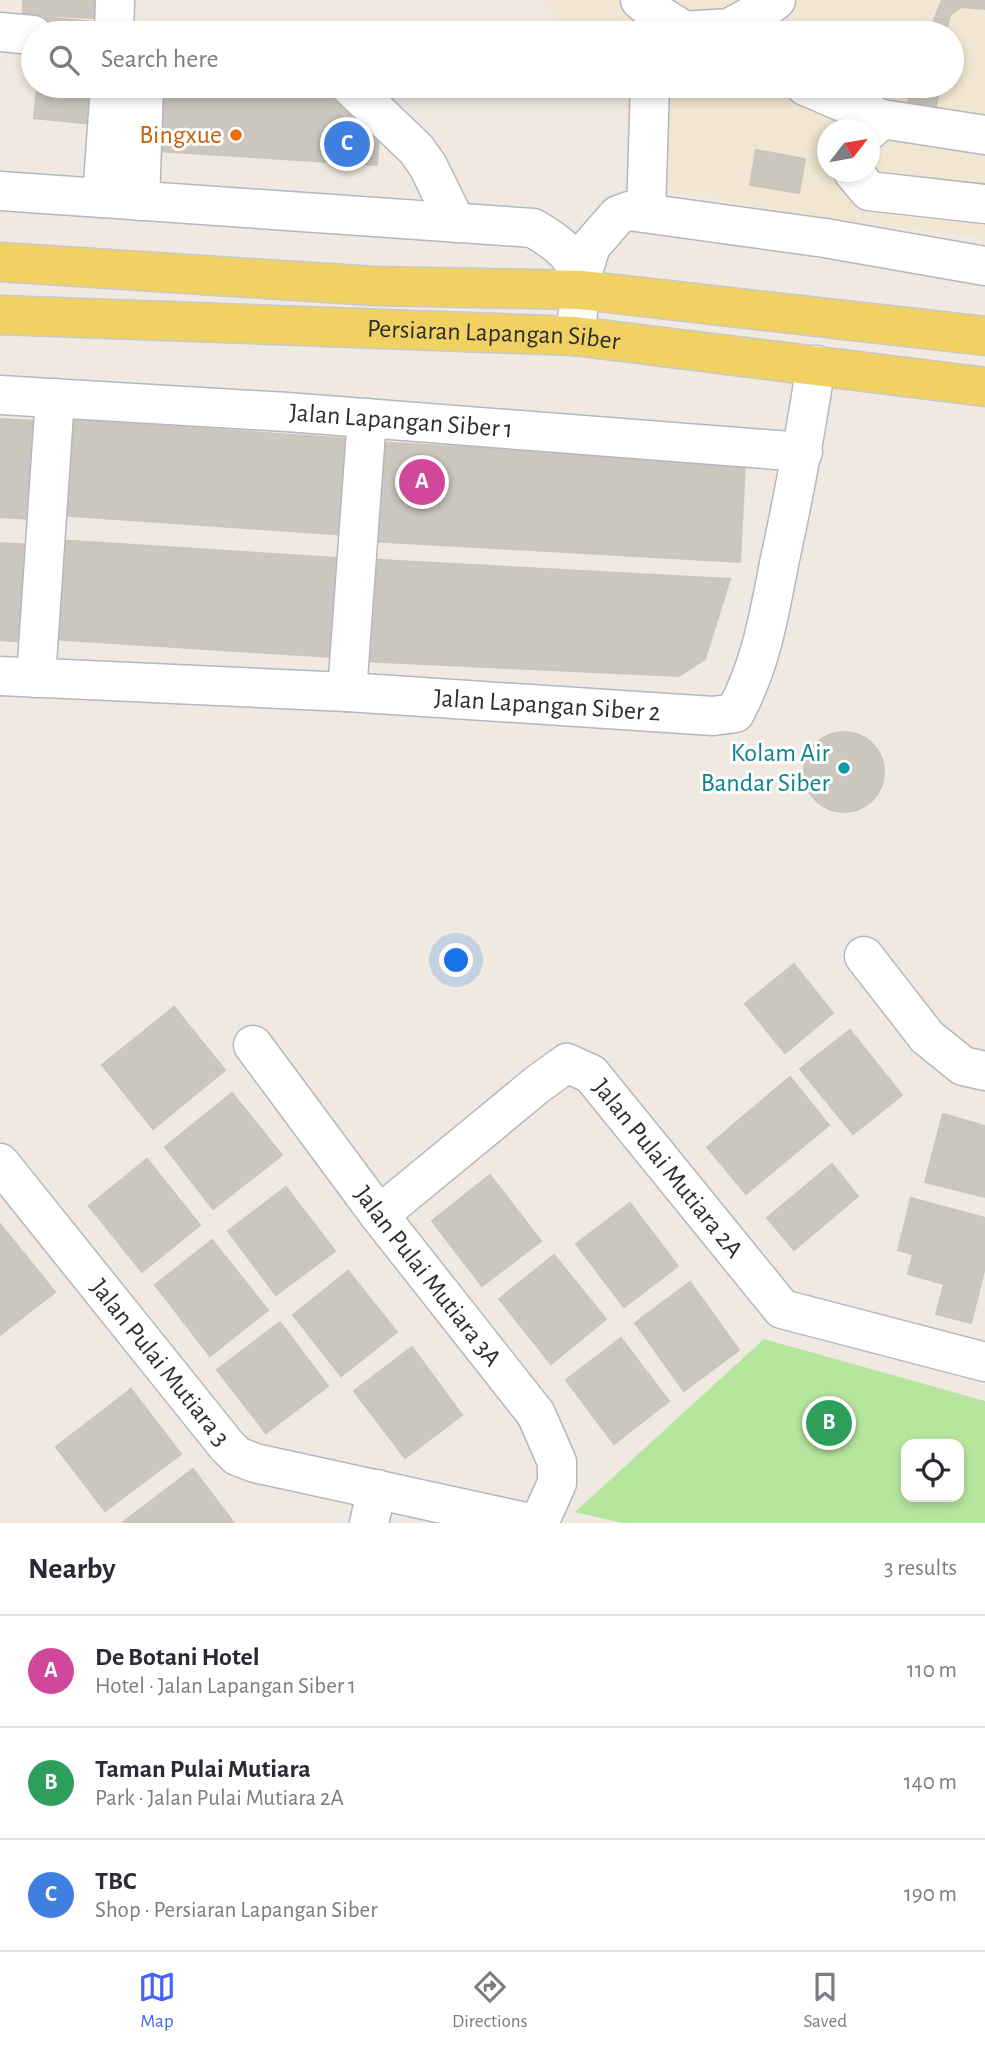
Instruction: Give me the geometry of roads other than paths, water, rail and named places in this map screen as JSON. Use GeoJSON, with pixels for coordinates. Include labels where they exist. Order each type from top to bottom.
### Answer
{"type":"FeatureCollection","features":[{"type":"Feature","properties":{"kind":"main road"},"geometry":{"type":"LineString","coordinates":[[0,250],[74,267]]}},
{"type":"Feature","properties":{"kind":"main road","name":"Persiaran Lapangan Siber"},"geometry":{"type":"LineString","coordinates":[[0,262],[374,286],[581,284],[985,336]]}},
{"type":"Feature","properties":{"kind":"main road"},"geometry":{"type":"LineString","coordinates":[[0,294],[229,310],[252,326]]}},
{"type":"Feature","properties":{"kind":"main road","name":"Persiaran Lapangan Siber"},"geometry":{"type":"LineString","coordinates":[[0,315],[575,336],[985,387]]}},
{"type":"Feature","properties":{"kind":"street"},"geometry":{"type":"LineString","coordinates":[[114,21],[115,0]]}},
{"type":"Feature","properties":{"kind":"street"},"geometry":{"type":"LineString","coordinates":[[742,21],[776,0]]}},
{"type":"Feature","properties":{"kind":"street"},"geometry":{"type":"LineString","coordinates":[[0,32],[21,33]]}},
{"type":"Feature","properties":{"kind":"street"},"geometry":{"type":"LineString","coordinates":[[102,198],[109,98]]}},
{"type":"Feature","properties":{"kind":"street"},"geometry":{"type":"LineString","coordinates":[[141,201],[144,98]]}},
{"type":"Feature","properties":{"kind":"street"},"geometry":{"type":"LineString","coordinates":[[363,98],[416,149],[428,166],[456,223]]}},
{"type":"Feature","properties":{"kind":"street"},"geometry":{"type":"LineString","coordinates":[[646,212],[650,98]]}},
{"type":"Feature","properties":{"kind":"street"},"geometry":{"type":"LineString","coordinates":[[827,98],[865,119]]}},
{"type":"Feature","properties":{"kind":"street"},"geometry":{"type":"LineString","coordinates":[[880,125],[985,135]]}},
{"type":"Feature","properties":{"kind":"street"},"geometry":{"type":"LineString","coordinates":[[861,182],[869,191],[985,204]]}},
{"type":"Feature","properties":{"kind":"street"},"geometry":{"type":"LineString","coordinates":[[0,191],[533,228],[552,239],[567,253],[576,265],[581,284]]}},
{"type":"Feature","properties":{"kind":"street"},"geometry":{"type":"LineString","coordinates":[[575,336],[581,284],[590,246],[618,215],[629,211],[825,238],[985,266]]}},
{"type":"Feature","properties":{"kind":"street","name":"Jalan Lapangan Siber 2"},"geometry":{"type":"LineString","coordinates":[[18,677],[347,692],[713,716],[735,713],[750,686],[762,648],[803,452],[816,365]]}},
{"type":"Feature","properties":{"kind":"street","name":"Jalan Lapangan Siber 1"},"geometry":{"type":"LineString","coordinates":[[0,394],[367,418],[803,452]]}},
{"type":"Feature","properties":{"kind":"street"},"geometry":{"type":"LineString","coordinates":[[18,677],[55,398]]}},
{"type":"Feature","properties":{"kind":"street"},"geometry":{"type":"LineString","coordinates":[[347,692],[367,418]]}},
{"type":"Feature","properties":{"kind":"street"},"geometry":{"type":"LineString","coordinates":[[864,956],[927,1037],[963,1066],[985,1071]]}},
{"type":"Feature","properties":{"kind":"street","name":"Jalan Pulai Mutiara 3A"},"geometry":{"type":"LineString","coordinates":[[253,1045],[379,1215],[536,1414],[557,1462],[557,1483],[539,1523]]}},
{"type":"Feature","properties":{"kind":"street","name":"Jalan Pulai Mutiara 2A"},"geometry":{"type":"LineString","coordinates":[[379,1215],[567,1063],[591,1074],[782,1309],[985,1362]]}},
{"type":"Feature","properties":{"kind":"street","name":"Jalan Pulai Mutiara 3"},"geometry":{"type":"LineString","coordinates":[[0,1163],[237,1456],[373,1506],[530,1523]]}},
{"type":"Feature","properties":{"kind":"place","name":"Bingxue"},"geometry":{"type":"Point","coordinates":[236,135]}},
{"type":"Feature","properties":{"kind":"place","name":"TBC"},"geometry":{"type":"Point","coordinates":[347,144]}},
{"type":"Feature","properties":{"kind":"place","name":"De Botani Hotel"},"geometry":{"type":"Point","coordinates":[422,482]}},
{"type":"Feature","properties":{"kind":"place","name":"Kolam Air Bandar Siber"},"geometry":{"type":"Point","coordinates":[844,768]}},
{"type":"Feature","properties":{"kind":"place","name":"Taman Pulai Mutiara"},"geometry":{"type":"Point","coordinates":[829,1423]}}]}
